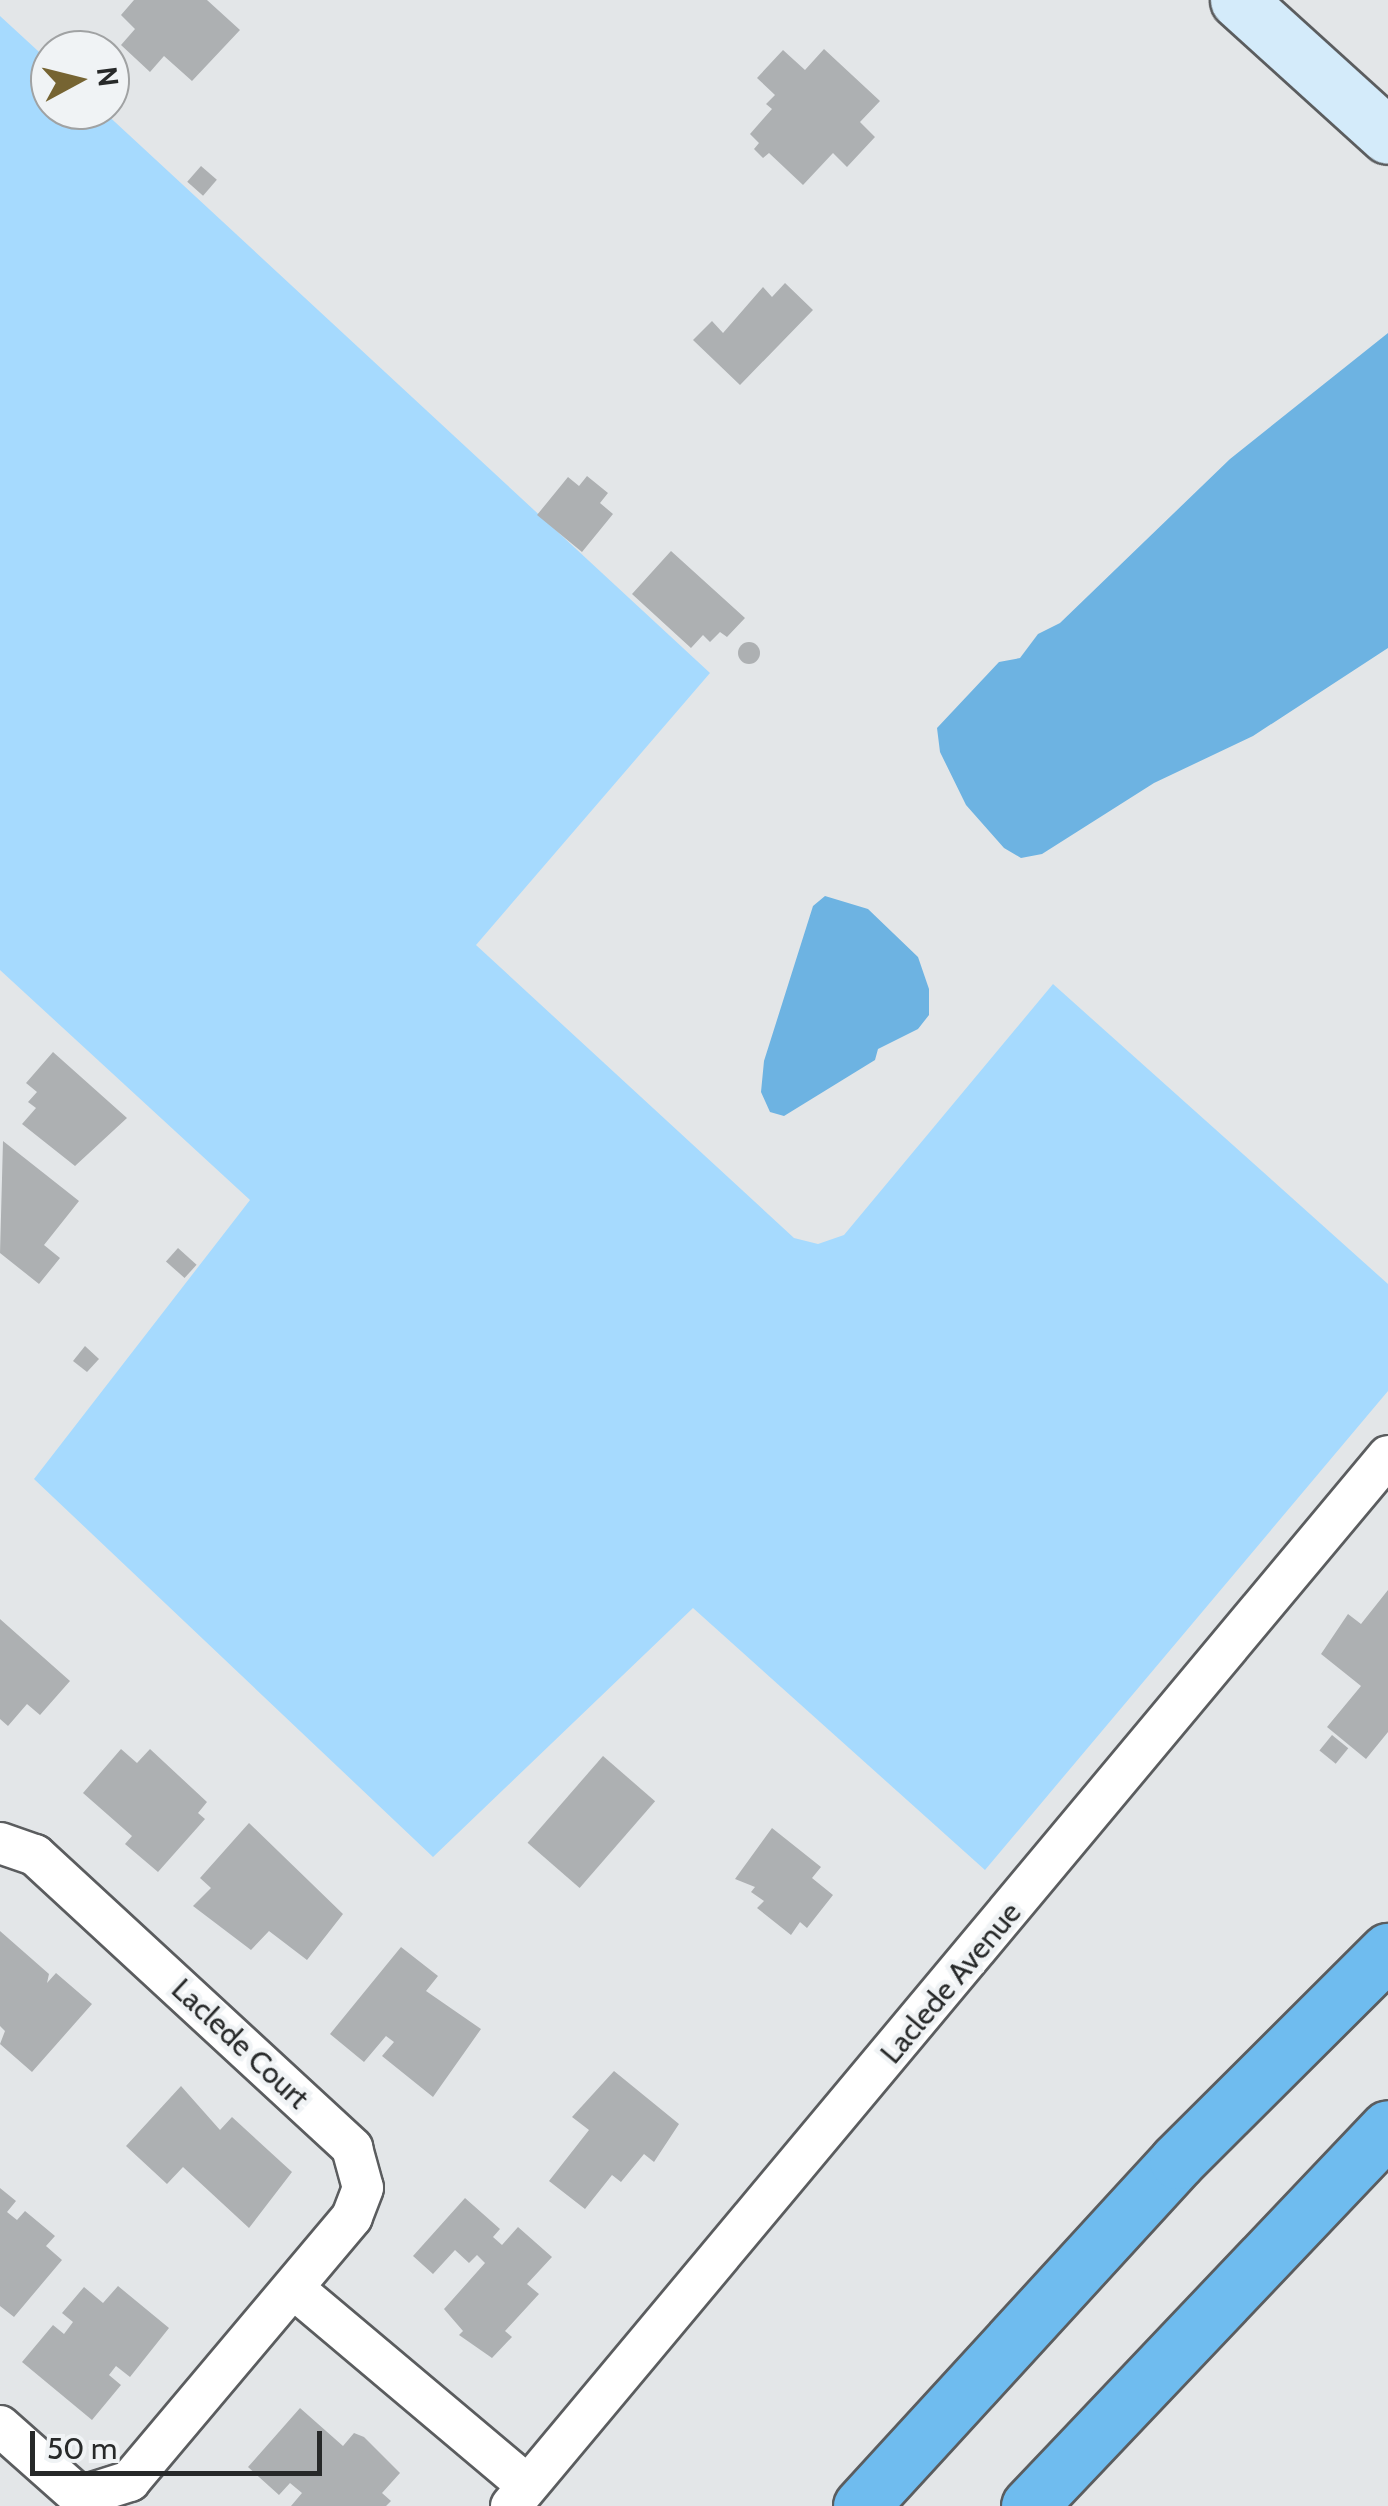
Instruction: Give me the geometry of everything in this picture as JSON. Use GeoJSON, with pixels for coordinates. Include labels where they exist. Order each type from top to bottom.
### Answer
{"type":"FeatureCollection","features":[{"type":"Feature","properties":{"kind":"highway"},"geometry":{"type":"LineString","coordinates":[[861,2506],[1176,2161],[1388,1951]]}},
{"type":"Feature","properties":{"kind":"highway"},"geometry":{"type":"LineString","coordinates":[[1030,2506],[1388,2128]]}},
{"type":"Feature","properties":{"kind":"street"},"geometry":{"type":"LineString","coordinates":[[1238,0],[1388,136]]}},
{"type":"Feature","properties":{"kind":"street","name":"Laclede Avenue"},"geometry":{"type":"LineString","coordinates":[[519,2496],[1388,1456]]}},
{"type":"Feature","properties":{"kind":"street","name":"Laclede Court"},"geometry":{"type":"LineString","coordinates":[[0,1843],[36,1855],[352,2148],[363,2188],[352,2216],[130,2480],[112,2492],[80,2497],[0,2426]]}},
{"type":"Feature","properties":{"kind":"street"},"geometry":{"type":"LineString","coordinates":[[292,2288],[519,2496]]}},
{"type":"Feature","properties":{"kind":"shaded area"},"geometry":{"type":"Polygon","coordinates":[[[0,16],[30,44],[30,130],[124,130],[710,673],[476,945],[794,1238],[818,1244],[844,1235],[1053,984],[1388,1284],[1388,1391],[985,1870],[693,1608],[433,1857],[34,1479],[250,1200],[0,970],[0,16]]]}},
{"type":"Feature","properties":{"kind":"shaded area"},"geometry":{"type":"Polygon","coordinates":[[[1388,333],[1388,648],[1253,736],[1154,783],[1042,854],[1021,858],[1004,848],[966,805],[940,752],[937,728],[999,662],[1020,658],[1038,634],[1060,623],[1230,459],[1388,333]]]}},
{"type":"Feature","properties":{"kind":"shaded area"},"geometry":{"type":"Polygon","coordinates":[[[825,896],[868,909],[918,957],[929,989],[929,1015],[918,1029],[878,1049],[875,1060],[784,1116],[770,1112],[761,1092],[764,1061],[813,906],[825,896]]]}},
{"type":"Feature","properties":{"kind":"building"},"geometry":{"type":"Polygon","coordinates":[[[134,0],[207,0],[240,30],[192,81],[164,56],[150,72],[130,53],[130,35],[135,29],[121,15],[134,0]]]}},
{"type":"Feature","properties":{"kind":"building"},"geometry":{"type":"Polygon","coordinates":[[[824,49],[880,101],[860,122],[875,137],[847,167],[833,153],[803,185],[769,153],[763,158],[754,149],[759,143],[750,134],[772,109],[766,104],[775,95],[757,78],[783,50],[805,70],[824,49]]]}},
{"type":"Feature","properties":{"kind":"building"},"geometry":{"type":"Polygon","coordinates":[[[201,166],[217,180],[203,196],[187,182],[201,166]]]}},
{"type":"Feature","properties":{"kind":"building"},"geometry":{"type":"Polygon","coordinates":[[[785,283],[813,310],[740,385],[693,340],[712,321],[723,333],[763,287],[772,297],[785,283]]]}},
{"type":"Feature","properties":{"kind":"building"},"geometry":{"type":"Polygon","coordinates":[[[587,476],[608,493],[600,503],[613,514],[582,552],[537,515],[568,477],[579,486],[587,476]]]}},
{"type":"Feature","properties":{"kind":"building"},"geometry":{"type":"Polygon","coordinates":[[[671,551],[745,618],[727,637],[720,632],[710,642],[703,635],[691,648],[632,594],[671,551]]]}},
{"type":"Feature","properties":{"kind":"building"},"geometry":{"type":"Polygon","coordinates":[[[749,642],[760,653],[749,664],[738,653],[749,642]]]}},
{"type":"Feature","properties":{"kind":"building"},"geometry":{"type":"Polygon","coordinates":[[[53,1052],[127,1118],[75,1166],[22,1124],[36,1108],[28,1102],[37,1092],[26,1083],[53,1052]]]}},
{"type":"Feature","properties":{"kind":"building"},"geometry":{"type":"Polygon","coordinates":[[[3,1141],[79,1201],[44,1245],[60,1258],[39,1284],[0,1253],[3,1141]]]}},
{"type":"Feature","properties":{"kind":"building"},"geometry":{"type":"Polygon","coordinates":[[[178,1248],[197,1265],[185,1278],[166,1261],[178,1248]]]}},
{"type":"Feature","properties":{"kind":"building"},"geometry":{"type":"Polygon","coordinates":[[[85,1346],[99,1359],[87,1372],[73,1361],[85,1346]]]}},
{"type":"Feature","properties":{"kind":"building"},"geometry":{"type":"Polygon","coordinates":[[[1388,1590],[1388,1732],[1366,1759],[1327,1727],[1361,1686],[1321,1654],[1348,1614],[1361,1624],[1388,1590]]]}},
{"type":"Feature","properties":{"kind":"building"},"geometry":{"type":"Polygon","coordinates":[[[0,1619],[70,1681],[40,1715],[27,1704],[8,1726],[0,1719],[0,1619]]]}},
{"type":"Feature","properties":{"kind":"building"},"geometry":{"type":"Polygon","coordinates":[[[1332,1735],[1348,1748],[1336,1764],[1319,1751],[1332,1735]]]}},
{"type":"Feature","properties":{"kind":"building"},"geometry":{"type":"Polygon","coordinates":[[[121,1749],[137,1763],[150,1749],[207,1802],[198,1813],[205,1819],[158,1872],[125,1844],[132,1836],[83,1793],[121,1749]]]}},
{"type":"Feature","properties":{"kind":"building"},"geometry":{"type":"Polygon","coordinates":[[[603,1756],[655,1801],[580,1888],[528,1843],[603,1756]]]}},
{"type":"Feature","properties":{"kind":"building"},"geometry":{"type":"Polygon","coordinates":[[[249,1823],[343,1914],[307,1960],[269,1931],[251,1950],[193,1906],[211,1888],[200,1878],[249,1823]]]}},
{"type":"Feature","properties":{"kind":"building"},"geometry":{"type":"Polygon","coordinates":[[[772,1828],[821,1867],[812,1878],[833,1895],[807,1928],[800,1922],[791,1935],[757,1908],[764,1901],[751,1892],[755,1887],[735,1879],[772,1828]]]}},
{"type":"Feature","properties":{"kind":"building"},"geometry":{"type":"Polygon","coordinates":[[[0,1931],[49,1974],[47,1983],[56,1973],[92,2004],[32,2072],[0,2044],[5,2031],[0,2026],[0,1931]]]}},
{"type":"Feature","properties":{"kind":"building"},"geometry":{"type":"Polygon","coordinates":[[[401,1947],[438,1976],[426,1991],[481,2029],[433,2097],[382,2056],[394,2042],[386,2036],[364,2062],[330,2034],[401,1947]]]}},
{"type":"Feature","properties":{"kind":"building"},"geometry":{"type":"Polygon","coordinates":[[[614,2071],[679,2124],[654,2162],[644,2154],[621,2182],[612,2175],[585,2209],[549,2181],[589,2130],[572,2117],[614,2071]]]}},
{"type":"Feature","properties":{"kind":"building"},"geometry":{"type":"Polygon","coordinates":[[[181,2086],[220,2130],[232,2117],[292,2172],[249,2228],[183,2167],[167,2184],[126,2146],[181,2086]]]}},
{"type":"Feature","properties":{"kind":"building"},"geometry":{"type":"Polygon","coordinates":[[[0,2188],[16,2201],[7,2212],[17,2220],[25,2211],[55,2236],[46,2246],[62,2260],[14,2317],[0,2306],[0,2188]]]}},
{"type":"Feature","properties":{"kind":"building"},"geometry":{"type":"Polygon","coordinates":[[[465,2198],[500,2229],[493,2237],[502,2245],[518,2227],[552,2257],[527,2284],[539,2294],[505,2331],[512,2337],[492,2358],[459,2335],[463,2331],[444,2309],[485,2263],[477,2255],[469,2263],[455,2250],[433,2274],[413,2256],[465,2198]]]}},
{"type":"Feature","properties":{"kind":"building"},"geometry":{"type":"Polygon","coordinates":[[[118,2286],[169,2328],[130,2377],[116,2366],[109,2375],[121,2385],[92,2420],[22,2362],[53,2325],[64,2334],[73,2322],[62,2313],[84,2287],[103,2303],[118,2286]]]}},
{"type":"Feature","properties":{"kind":"building"},"geometry":{"type":"Polygon","coordinates":[[[300,2408],[343,2446],[354,2433],[364,2437],[400,2473],[382,2493],[391,2501],[386,2506],[291,2506],[302,2493],[290,2483],[279,2495],[248,2467],[300,2408]]]}}]}
